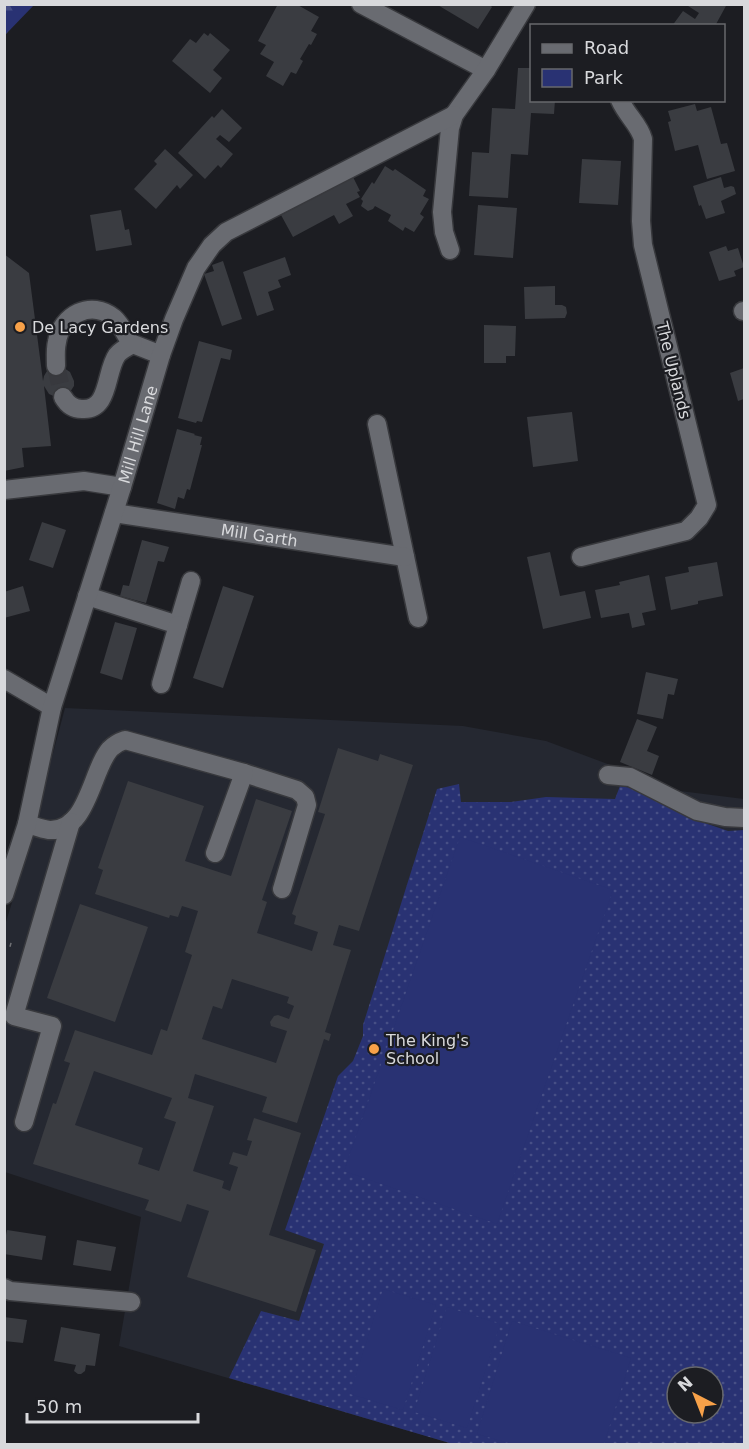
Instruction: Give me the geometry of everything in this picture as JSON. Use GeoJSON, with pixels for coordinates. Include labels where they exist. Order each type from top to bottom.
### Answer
{"type":"FeatureCollection","features":[{"type":"Feature","properties":{"kind":"street"},"geometry":{"type":"LineString","coordinates":[[365,5],[486,70]]}},
{"type":"Feature","properties":{"kind":"street","name":"Mill Hill Lane"},"geometry":{"type":"LineString","coordinates":[[450,250],[444,232],[442,212],[450,128],[454,115],[525,16]]}},
{"type":"Feature","properties":{"kind":"street","name":"The Uplands"},"geometry":{"type":"LineString","coordinates":[[581,557],[686,531],[699,518],[707,505],[644,245],[641,221],[643,139],[641,130],[625,111],[621,102]]}},
{"type":"Feature","properties":{"kind":"street","name":"Mill Hill Lane"},"geometry":{"type":"LineString","coordinates":[[4,896],[27,824],[52,707],[114,513],[161,355],[196,268],[212,245],[226,232],[454,115]]}},
{"type":"Feature","properties":{"kind":"street"},"geometry":{"type":"LineString","coordinates":[[56,366],[56,343],[60,332],[72,316],[90,309],[105,312],[115,318],[129,342],[161,355]]}},
{"type":"Feature","properties":{"kind":"street"},"geometry":{"type":"LineString","coordinates":[[63,397],[76,409],[85,410],[98,405],[117,355],[133,344]]}},
{"type":"Feature","properties":{"kind":"street"},"geometry":{"type":"LineString","coordinates":[[376,424],[418,618]]}},
{"type":"Feature","properties":{"kind":"street"},"geometry":{"type":"LineString","coordinates":[[4,490],[84,481],[122,487]]}},
{"type":"Feature","properties":{"kind":"street","name":"Mill Garth"},"geometry":{"type":"LineString","coordinates":[[114,513],[405,557]]}},
{"type":"Feature","properties":{"kind":"street"},"geometry":{"type":"LineString","coordinates":[[160,684],[191,581]]}},
{"type":"Feature","properties":{"kind":"street"},"geometry":{"type":"LineString","coordinates":[[87,597],[178,625]]}},
{"type":"Feature","properties":{"kind":"street"},"geometry":{"type":"LineString","coordinates":[[4,679],[52,707]]}},
{"type":"Feature","properties":{"kind":"street"},"geometry":{"type":"LineString","coordinates":[[27,824],[50,830],[63,828],[71,822],[79,814],[99,766],[109,750],[125,740],[244,773],[297,790],[305,797],[307,805],[282,889]]}},
{"type":"Feature","properties":{"kind":"street"},"geometry":{"type":"LineString","coordinates":[[215,853],[244,773]]}},
{"type":"Feature","properties":{"kind":"street"},"geometry":{"type":"LineString","coordinates":[[608,775],[630,777],[697,811],[725,817],[744,818]]}},
{"type":"Feature","properties":{"kind":"street"},"geometry":{"type":"LineString","coordinates":[[24,1122],[52,1026],[9,1019],[71,822]]}},
{"type":"Feature","properties":{"kind":"street"},"geometry":{"type":"LineString","coordinates":[[4,1288],[10,1291],[131,1302]]}},
{"type":"Feature","properties":{"kind":"shaded area","name":"The King's School"},"geometry":{"type":"Polygon","coordinates":[[[65,708],[463,726],[546,741],[680,791],[744,799],[744,1444],[453,1444],[119,1346],[141,1217],[5,1172],[5,925],[65,708]]]}},
{"type":"Feature","properties":{"kind":"green space"},"geometry":{"type":"Polygon","coordinates":[[[4,5],[34,5],[5,35],[4,5]]]}},
{"type":"Feature","properties":{"kind":"green space"},"geometry":{"type":"Polygon","coordinates":[[[459,784],[461,802],[511,802],[546,797],[615,799],[620,786],[638,789],[699,821],[728,831],[744,830],[744,1444],[453,1444],[229,1378],[261,1311],[299,1321],[324,1244],[285,1230],[338,1076],[353,1061],[363,1036],[363,1025],[437,789],[459,784]]]}},
{"type":"Feature","properties":{"kind":"green space"},"geometry":{"type":"Polygon","coordinates":[[[460,837],[613,890],[497,1224],[344,1171],[460,837]]]}},
{"type":"Feature","properties":{"kind":"green space"},"geometry":{"type":"Polygon","coordinates":[[[383,1289],[436,1305],[403,1410],[350,1394],[383,1289]]]}},
{"type":"Feature","properties":{"kind":"green space"},"geometry":{"type":"Polygon","coordinates":[[[447,1307],[500,1324],[467,1428],[414,1412],[447,1307]]]}},
{"type":"Feature","properties":{"kind":"green space"},"geometry":{"type":"Polygon","coordinates":[[[512,1321],[631,1358],[604,1444],[512,1444],[477,1434],[512,1321]]]}},
{"type":"Feature","properties":{"kind":"building"},"geometry":{"type":"Polygon","coordinates":[[[278,4],[296,4],[319,17],[311,31],[317,34],[300,59],[303,61],[296,74],[291,72],[283,86],[266,76],[274,62],[260,54],[266,45],[258,41],[278,4]]]}},
{"type":"Feature","properties":{"kind":"building"},"geometry":{"type":"Polygon","coordinates":[[[436,4],[489,4],[492,7],[478,29],[436,4]]]}},
{"type":"Feature","properties":{"kind":"building"},"geometry":{"type":"Polygon","coordinates":[[[685,4],[727,4],[716,24],[673,24],[683,11],[695,19],[699,13],[685,4]]]}},
{"type":"Feature","properties":{"kind":"building"},"geometry":{"type":"Polygon","coordinates":[[[204,33],[208,36],[210,33],[230,50],[213,70],[222,78],[210,93],[172,61],[190,39],[196,43],[204,33]]]}},
{"type":"Feature","properties":{"kind":"building"},"geometry":{"type":"Polygon","coordinates":[[[518,68],[530,68],[530,102],[555,102],[554,114],[531,113],[528,155],[511,154],[508,198],[469,196],[472,152],[489,153],[492,108],[515,109],[518,68]]]}},
{"type":"Feature","properties":{"kind":"building"},"geometry":{"type":"Polygon","coordinates":[[[695,104],[697,111],[711,107],[721,144],[727,143],[735,171],[707,179],[698,145],[675,151],[668,122],[671,121],[668,111],[695,104]]]}},
{"type":"Feature","properties":{"kind":"building"},"geometry":{"type":"Polygon","coordinates":[[[222,109],[242,128],[229,142],[220,135],[216,139],[233,154],[221,168],[218,165],[205,179],[178,153],[212,116],[214,118],[222,109]]]}},
{"type":"Feature","properties":{"kind":"building"},"geometry":{"type":"Polygon","coordinates":[[[165,149],[193,175],[180,189],[177,185],[156,209],[134,189],[157,164],[154,161],[165,149]]]}},
{"type":"Feature","properties":{"kind":"building"},"geometry":{"type":"Polygon","coordinates":[[[582,159],[621,161],[618,205],[579,203],[582,159]]]}},
{"type":"Feature","properties":{"kind":"building"},"geometry":{"type":"Polygon","coordinates":[[[385,166],[393,171],[395,169],[426,190],[423,196],[429,199],[420,214],[424,217],[414,232],[405,227],[403,231],[388,221],[391,215],[375,206],[368,211],[361,206],[363,201],[361,199],[385,166]]]}},
{"type":"Feature","properties":{"kind":"building"},"geometry":{"type":"Polygon","coordinates":[[[353,177],[360,191],[357,192],[360,197],[346,204],[353,216],[339,224],[334,215],[293,237],[281,215],[353,177]]]}},
{"type":"Feature","properties":{"kind":"building"},"geometry":{"type":"Polygon","coordinates":[[[721,177],[724,188],[734,187],[736,194],[721,201],[725,213],[706,219],[693,186],[721,177]]]}},
{"type":"Feature","properties":{"kind":"building"},"geometry":{"type":"Polygon","coordinates":[[[478,205],[517,208],[513,258],[474,255],[478,205]]]}},
{"type":"Feature","properties":{"kind":"building"},"geometry":{"type":"Polygon","coordinates":[[[121,210],[125,230],[129,229],[132,245],[96,251],[90,215],[121,210]]]}},
{"type":"Feature","properties":{"kind":"building"},"geometry":{"type":"Polygon","coordinates":[[[726,246],[728,251],[738,248],[744,267],[734,271],[736,276],[719,281],[709,252],[726,246]]]}},
{"type":"Feature","properties":{"kind":"building","name":"De Lacy Gardens"},"geometry":{"type":"Polygon","coordinates":[[[4,254],[29,273],[43,381],[47,371],[61,366],[70,372],[74,386],[68,395],[58,398],[49,394],[44,386],[51,446],[22,448],[24,467],[4,471],[4,254]]]}},
{"type":"Feature","properties":{"kind":"building"},"geometry":{"type":"Polygon","coordinates":[[[285,257],[291,275],[278,280],[281,287],[268,292],[274,310],[257,316],[243,272],[285,257]]]}},
{"type":"Feature","properties":{"kind":"building"},"geometry":{"type":"Polygon","coordinates":[[[223,261],[242,319],[222,326],[204,274],[214,271],[212,265],[223,261]]]}},
{"type":"Feature","properties":{"kind":"building"},"geometry":{"type":"Polygon","coordinates":[[[555,286],[555,305],[566,307],[565,318],[525,319],[524,287],[555,286]]]}},
{"type":"Feature","properties":{"kind":"building"},"geometry":{"type":"Polygon","coordinates":[[[484,325],[516,326],[515,356],[506,356],[506,363],[484,363],[484,325]]]}},
{"type":"Feature","properties":{"kind":"building"},"geometry":{"type":"Polygon","coordinates":[[[199,341],[232,350],[230,360],[221,358],[202,422],[197,421],[196,423],[178,418],[199,341]]]}},
{"type":"Feature","properties":{"kind":"building"},"geometry":{"type":"Polygon","coordinates":[[[744,368],[744,399],[738,401],[730,373],[744,368]]]}},
{"type":"Feature","properties":{"kind":"building"},"geometry":{"type":"Polygon","coordinates":[[[572,412],[578,461],[533,467],[527,417],[572,412]]]}},
{"type":"Feature","properties":{"kind":"building"},"geometry":{"type":"Polygon","coordinates":[[[177,429],[202,437],[200,445],[202,445],[190,490],[187,489],[184,499],[178,497],[175,509],[157,503],[177,429]]]}},
{"type":"Feature","properties":{"kind":"building"},"geometry":{"type":"Polygon","coordinates":[[[42,522],[66,530],[53,568],[29,560],[42,522]]]}},
{"type":"Feature","properties":{"kind":"building"},"geometry":{"type":"Polygon","coordinates":[[[142,540],[169,547],[164,562],[158,561],[146,603],[120,596],[123,585],[129,586],[142,540]]]}},
{"type":"Feature","properties":{"kind":"building"},"geometry":{"type":"Polygon","coordinates":[[[550,552],[560,596],[585,591],[591,618],[543,629],[527,557],[550,552]]]}},
{"type":"Feature","properties":{"kind":"building"},"geometry":{"type":"Polygon","coordinates":[[[717,562],[723,596],[671,610],[665,577],[689,572],[688,567],[717,562]]]}},
{"type":"Feature","properties":{"kind":"building"},"geometry":{"type":"Polygon","coordinates":[[[649,575],[656,610],[642,613],[645,625],[632,628],[629,613],[601,618],[595,590],[620,585],[619,582],[649,575]]]}},
{"type":"Feature","properties":{"kind":"building"},"geometry":{"type":"Polygon","coordinates":[[[23,586],[30,611],[4,618],[4,592],[23,586]]]}},
{"type":"Feature","properties":{"kind":"building"},"geometry":{"type":"Polygon","coordinates":[[[223,586],[254,596],[223,688],[193,678],[223,586]]]}},
{"type":"Feature","properties":{"kind":"building"},"geometry":{"type":"Polygon","coordinates":[[[115,622],[137,628],[122,680],[100,673],[115,622]]]}},
{"type":"Feature","properties":{"kind":"building"},"geometry":{"type":"Polygon","coordinates":[[[646,672],[678,679],[674,695],[668,694],[663,719],[637,714],[646,672]]]}},
{"type":"Feature","properties":{"kind":"building"},"geometry":{"type":"Polygon","coordinates":[[[637,719],[657,727],[647,751],[659,756],[652,775],[620,762],[637,719]]]}},
{"type":"Feature","properties":{"kind":"building"},"geometry":{"type":"Polygon","coordinates":[[[338,748],[378,761],[380,754],[413,765],[359,931],[339,925],[333,945],[351,950],[325,1032],[331,1034],[329,1041],[324,1039],[297,1123],[262,1112],[267,1097],[195,1074],[188,1098],[214,1106],[193,1171],[224,1181],[222,1188],[230,1191],[238,1167],[229,1164],[233,1152],[247,1156],[252,1141],[247,1140],[254,1118],[301,1133],[269,1235],[316,1250],[296,1312],[187,1277],[209,1211],[187,1204],[181,1222],[145,1210],[149,1200],[33,1164],[53,1103],[56,1104],[70,1063],[64,1061],[75,1030],[152,1055],[161,1029],[167,1031],[192,955],[185,952],[198,911],[182,906],[178,917],[170,915],[169,918],[95,894],[103,870],[98,868],[128,781],[204,806],[185,861],[231,876],[256,799],[292,811],[262,900],[267,902],[257,933],[312,951],[318,932],[294,924],[296,916],[292,914],[325,814],[318,812],[338,748]],[[232,979],[222,1009],[213,1006],[202,1039],[276,1063],[287,1031],[271,1026],[270,1022],[274,1016],[278,1015],[289,1019],[294,1006],[287,1003],[289,997],[232,979]],[[94,1071],[75,1125],[143,1148],[138,1164],[159,1171],[176,1122],[164,1118],[172,1098],[94,1071]]]}},
{"type":"Feature","properties":{"kind":"building"},"geometry":{"type":"Polygon","coordinates":[[[80,904],[148,927],[115,1022],[47,998],[80,904]]]}},
{"type":"Feature","properties":{"kind":"building"},"geometry":{"type":"Polygon","coordinates":[[[7,1230],[46,1236],[42,1260],[4,1254],[7,1230]]]}},
{"type":"Feature","properties":{"kind":"building"},"geometry":{"type":"Polygon","coordinates":[[[77,1240],[116,1247],[111,1271],[73,1265],[77,1240]]]}},
{"type":"Feature","properties":{"kind":"building"},"geometry":{"type":"Polygon","coordinates":[[[4,1317],[27,1320],[23,1343],[4,1341],[4,1317]]]}},
{"type":"Feature","properties":{"kind":"building"},"geometry":{"type":"Polygon","coordinates":[[[61,1327],[100,1334],[95,1366],[86,1365],[85,1371],[78,1374],[74,1371],[76,1365],[54,1361],[61,1327]]]}},
{"type":"Feature","properties":{"kind":"tunnel"},"geometry":{"type":"LineString","coordinates":[[56,366],[63,397]]}},
{"type":"Feature","properties":{"kind":"place","name":"De Lacy Gardens"},"geometry":{"type":"Point","coordinates":[20,327]}},
{"type":"Feature","properties":{"kind":"place","name":"The King's School"},"geometry":{"type":"Point","coordinates":[374,1049]}}]}
